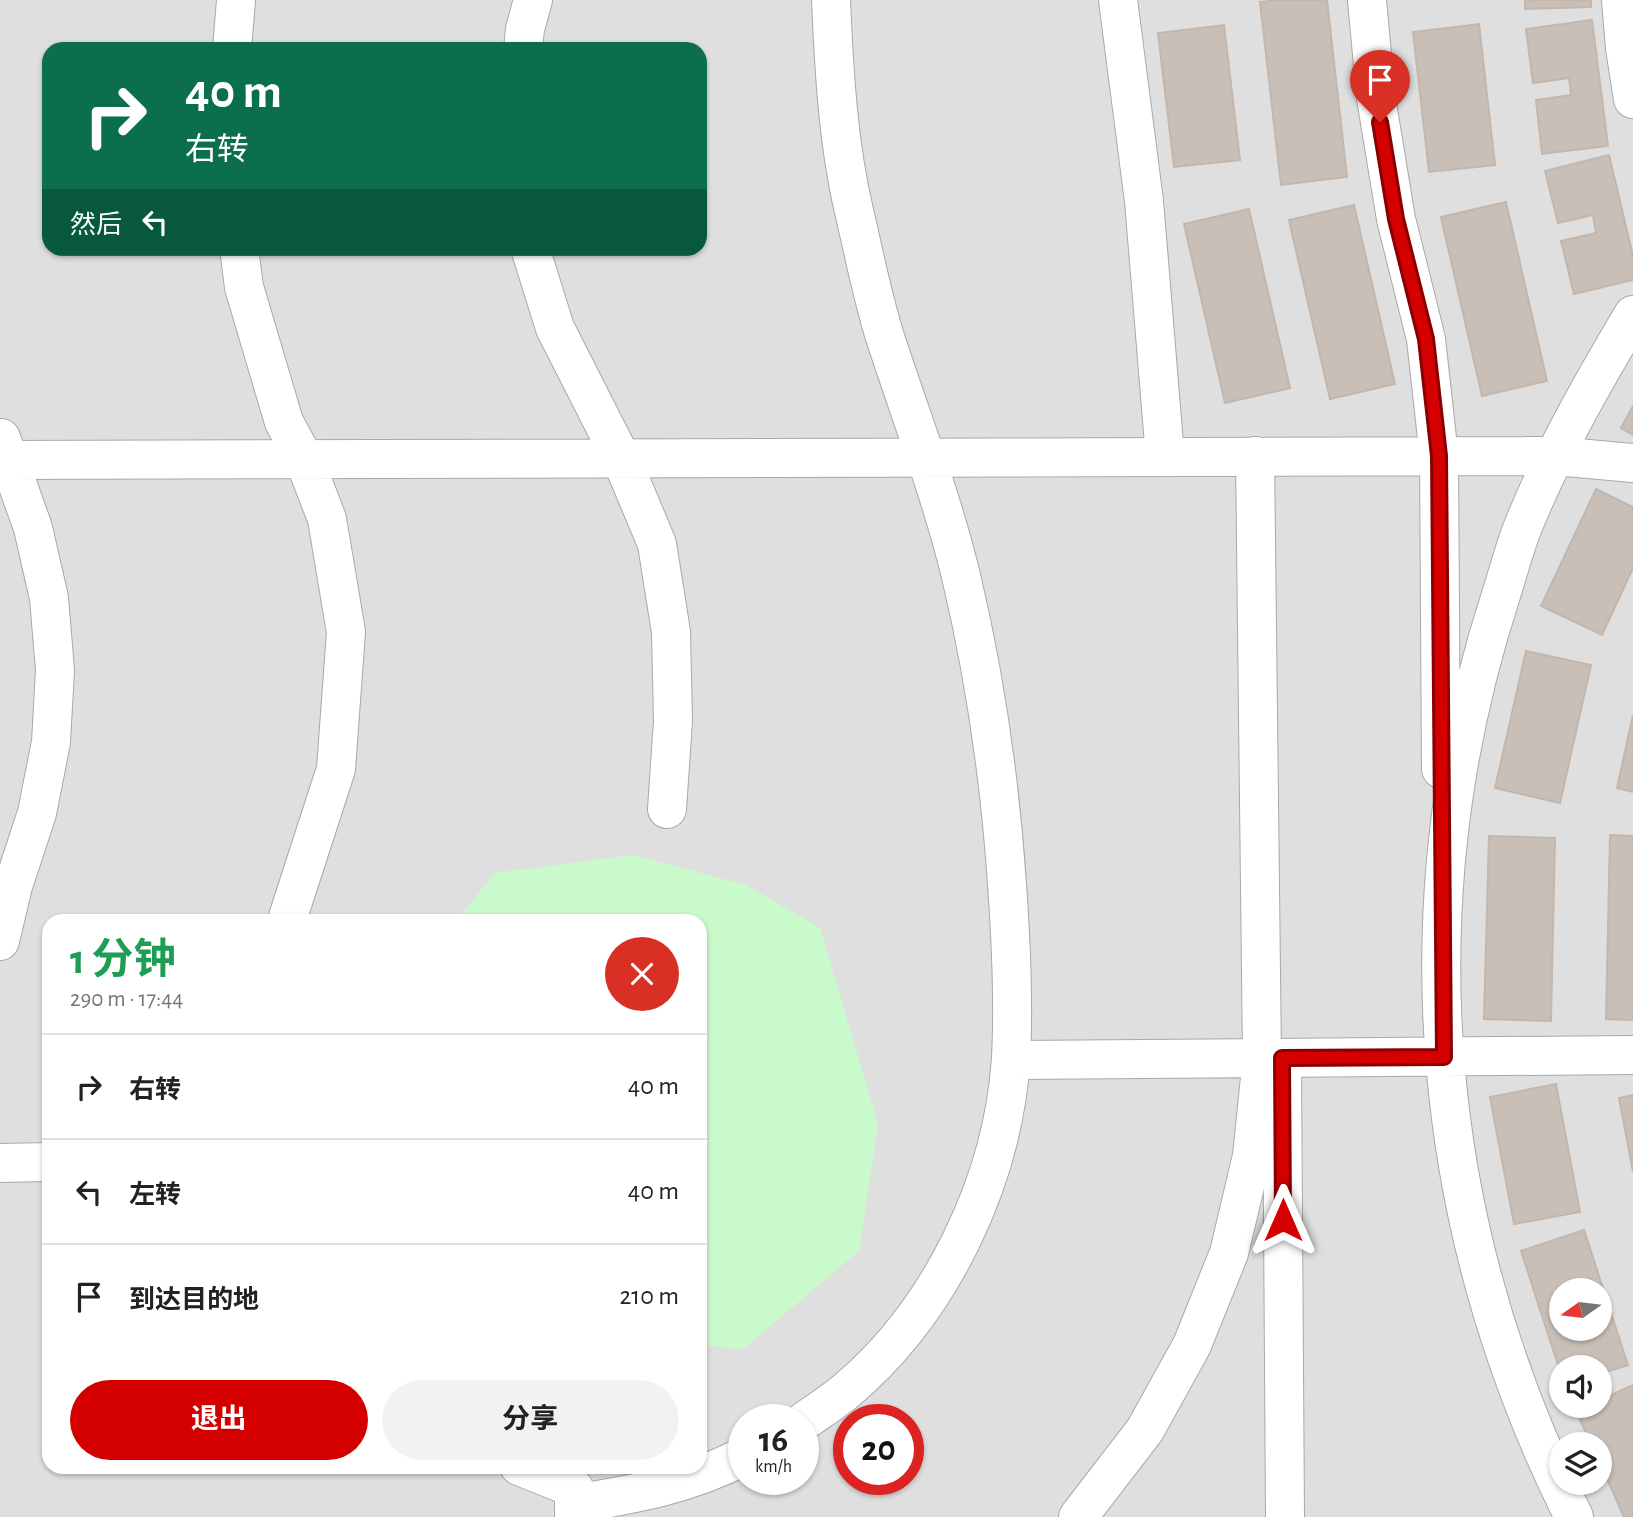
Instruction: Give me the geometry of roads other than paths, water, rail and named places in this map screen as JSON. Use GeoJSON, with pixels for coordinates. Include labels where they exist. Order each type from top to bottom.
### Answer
{"type":"FeatureCollection","features":[{"type":"Feature","properties":{"kind":"lane"},"geometry":{"type":"LineString","coordinates":[[233,42],[236,0]]}},
{"type":"Feature","properties":{"kind":"lane"},"geometry":{"type":"LineString","coordinates":[[524,42],[533,0]]}},
{"type":"Feature","properties":{"kind":"lane"},"geometry":{"type":"LineString","coordinates":[[819,1410],[847,1390],[900,1336],[944,1274],[981,1195],[1000,1135],[1011,1060],[1011,938],[1003,816],[988,708],[961,575],[927,457],[883,334],[853,206],[834,76],[831,0]]}},
{"type":"Feature","properties":{"kind":"lane"},"geometry":{"type":"LineString","coordinates":[[1118,0],[1144,201],[1165,456]]}},
{"type":"Feature","properties":{"kind":"lane"},"geometry":{"type":"LineString","coordinates":[[1367,0],[1376,98],[1396,219],[1426,339],[1439,456],[1444,1057],[1456,1160],[1477,1262],[1507,1362],[1545,1458],[1574,1517]]}},
{"type":"Feature","properties":{"kind":"lane"},"geometry":{"type":"LineString","coordinates":[[1620,0],[1633,99]]}},
{"type":"Feature","properties":{"kind":"lane"},"geometry":{"type":"LineString","coordinates":[[240,256],[244,287],[284,422],[304,459],[327,519],[346,632],[336,769],[289,914]]}},
{"type":"Feature","properties":{"kind":"lane"},"geometry":{"type":"LineString","coordinates":[[532,256],[555,328],[621,458],[657,544],[671,632],[673,721],[667,809]]}},
{"type":"Feature","properties":{"kind":"lane"},"geometry":{"type":"LineString","coordinates":[[1441,922],[1454,788],[1481,656],[1522,528],[1579,407],[1633,315]]}},
{"type":"Feature","properties":{"kind":"lane"},"geometry":{"type":"LineString","coordinates":[[0,941],[13,886],[37,813],[51,742],[55,670],[49,598],[33,528],[3,452],[304,459],[1556,456],[1633,463]]}},
{"type":"Feature","properties":{"kind":"lane"},"geometry":{"type":"LineString","coordinates":[[1255,456],[1285,1517]]}},
{"type":"Feature","properties":{"kind":"lane"},"geometry":{"type":"LineString","coordinates":[[1011,1060],[1633,1055]]}},
{"type":"Feature","properties":{"kind":"lane"},"geometry":{"type":"LineString","coordinates":[[1078,1517],[1144,1430],[1192,1345],[1231,1240],[1272,1058]]}},
{"type":"Feature","properties":{"kind":"lane"},"geometry":{"type":"LineString","coordinates":[[0,1163],[42,1163]]}},
{"type":"Feature","properties":{"kind":"lane"},"geometry":{"type":"LineString","coordinates":[[707,1473],[728,1465]]}},
{"type":"Feature","properties":{"kind":"lane"},"geometry":{"type":"LineString","coordinates":[[539,1474],[574,1488],[574,1511],[649,1492],[705,1474]]}}]}
